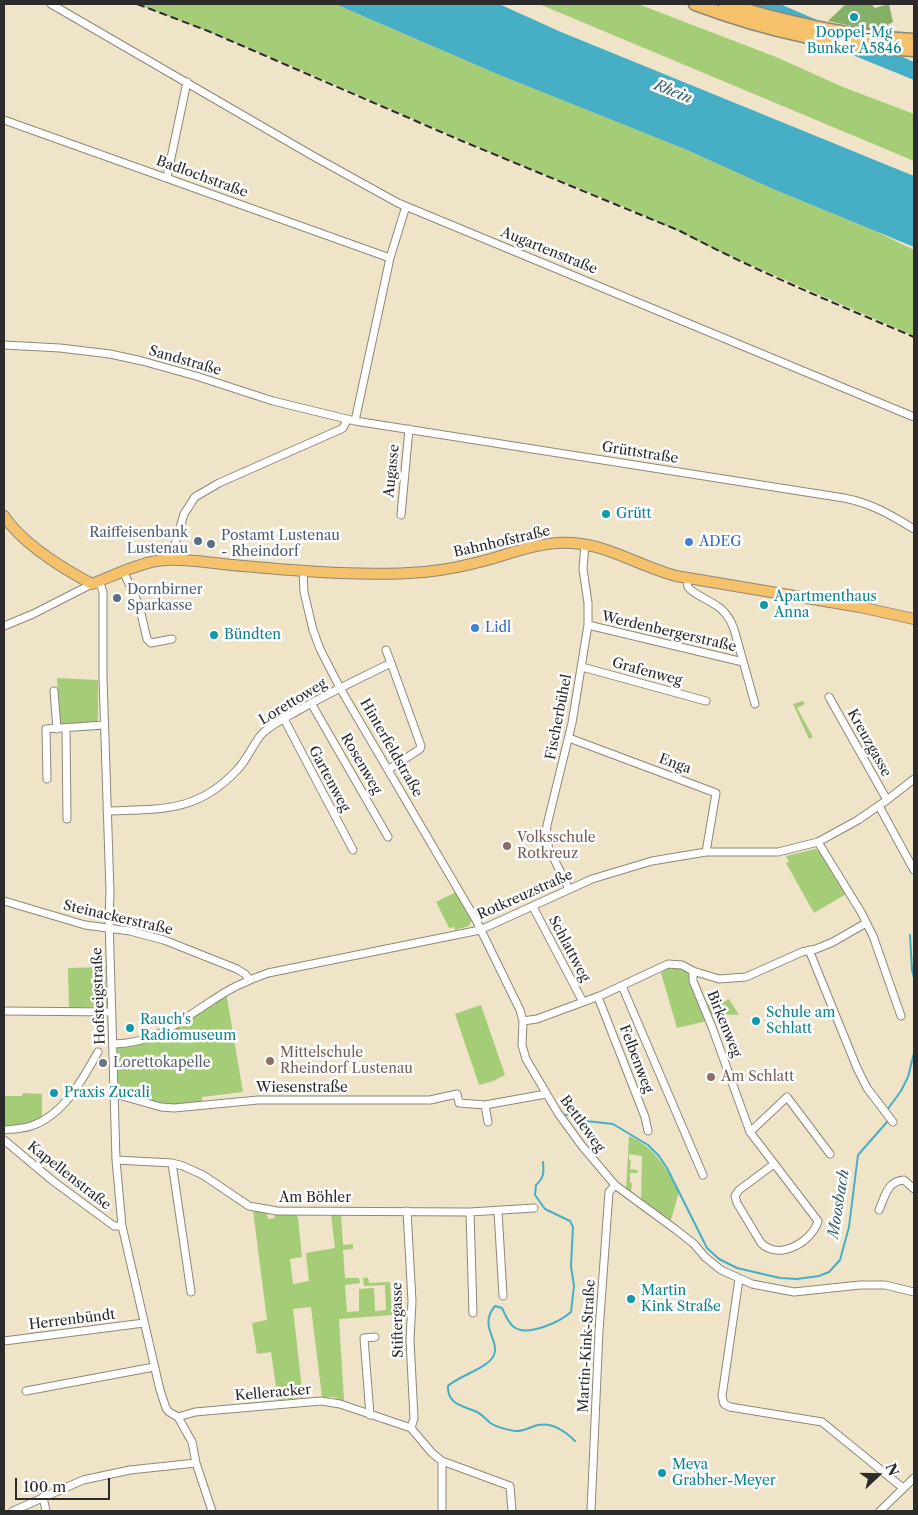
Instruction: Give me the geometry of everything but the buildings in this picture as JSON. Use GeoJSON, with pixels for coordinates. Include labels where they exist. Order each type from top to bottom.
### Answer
{"type":"FeatureCollection","features":[{"type":"Feature","properties":{"kind":"highway"},"geometry":{"type":"LineString","coordinates":[[695,4],[790,33],[859,46],[912,47]]}},
{"type":"Feature","properties":{"kind":"highway"},"geometry":{"type":"LineString","coordinates":[[725,4],[785,22],[820,30],[871,37],[912,47]]}},
{"type":"Feature","properties":{"kind":"main road"},"geometry":{"type":"LineString","coordinates":[[4,516],[10,525],[32,545],[96,583]]}},
{"type":"Feature","properties":{"kind":"main road","name":"Bahnhofstraße"},"geometry":{"type":"LineString","coordinates":[[96,583],[156,561],[170,560],[303,571],[427,572],[471,564],[539,546],[564,542],[585,544],[607,550],[649,568],[687,579],[867,608],[914,619]]}},
{"type":"Feature","properties":{"kind":"street","name":"Augartenstraße"},"geometry":{"type":"LineString","coordinates":[[51,4],[312,156],[406,206],[914,417]]}},
{"type":"Feature","properties":{"kind":"street"},"geometry":{"type":"LineString","coordinates":[[167,177],[187,82]]}},
{"type":"Feature","properties":{"kind":"street","name":"Badlochstraße"},"geometry":{"type":"LineString","coordinates":[[4,120],[390,258]]}},
{"type":"Feature","properties":{"kind":"street"},"geometry":{"type":"LineString","coordinates":[[355,421],[390,258],[406,206]]}},
{"type":"Feature","properties":{"kind":"street","name":"Sandstraße"},"geometry":{"type":"LineString","coordinates":[[4,345],[60,348],[110,354],[196,376],[273,402],[355,421]]}},
{"type":"Feature","properties":{"kind":"street"},"geometry":{"type":"LineString","coordinates":[[170,560],[184,514],[195,498],[219,483],[343,428],[346,420]]}},
{"type":"Feature","properties":{"kind":"street","name":"Grüttstraße"},"geometry":{"type":"LineString","coordinates":[[355,421],[844,498],[864,502],[878,508],[914,529]]}},
{"type":"Feature","properties":{"kind":"street","name":"Augasse"},"geometry":{"type":"LineString","coordinates":[[401,515],[410,429]]}},
{"type":"Feature","properties":{"kind":"street","name":"Fischerbühel"},"geometry":{"type":"LineString","coordinates":[[569,889],[549,849],[546,837],[548,819],[569,738],[588,625],[588,603],[583,569],[585,544]]}},
{"type":"Feature","properties":{"kind":"street","name":"Hinterfeldstraße"},"geometry":{"type":"LineString","coordinates":[[303,571],[304,592],[313,630],[320,649],[340,688],[389,768],[480,930]]}},
{"type":"Feature","properties":{"kind":"street"},"geometry":{"type":"LineString","coordinates":[[123,572],[139,605],[146,639],[151,643],[172,640]]}},
{"type":"Feature","properties":{"kind":"street","name":"Werdenbergerstraße"},"geometry":{"type":"LineString","coordinates":[[687,579],[688,587],[692,591],[714,603],[730,620],[755,704]]}},
{"type":"Feature","properties":{"kind":"street"},"geometry":{"type":"LineString","coordinates":[[4,626],[96,583]]}},
{"type":"Feature","properties":{"kind":"street","name":"Hofsteigstraße"},"geometry":{"type":"LineString","coordinates":[[96,583],[103,592],[104,726],[114,1094],[116,1160],[122,1226],[154,1367],[166,1408],[169,1412],[178,1416],[192,1442],[196,1463],[212,1511]]}},
{"type":"Feature","properties":{"kind":"street","name":"Werdenbergerstraße"},"geometry":{"type":"LineString","coordinates":[[588,625],[743,662]]}},
{"type":"Feature","properties":{"kind":"street"},"geometry":{"type":"LineString","coordinates":[[386,650],[421,746],[420,749],[389,768]]}},
{"type":"Feature","properties":{"kind":"street","name":"Lorettoweg"},"geometry":{"type":"LineString","coordinates":[[107,811],[177,808],[209,793],[238,769],[261,735],[312,703],[391,662]]}},
{"type":"Feature","properties":{"kind":"street","name":"Grafenweg"},"geometry":{"type":"LineString","coordinates":[[582,667],[706,701]]}},
{"type":"Feature","properties":{"kind":"street"},"geometry":{"type":"LineString","coordinates":[[54,692],[57,729]]}},
{"type":"Feature","properties":{"kind":"street","name":"Kreuzgasse"},"geometry":{"type":"LineString","coordinates":[[829,697],[887,800]]}},
{"type":"Feature","properties":{"kind":"street","name":"Rosenweg"},"geometry":{"type":"LineString","coordinates":[[312,703],[388,837]]}},
{"type":"Feature","properties":{"kind":"street","name":"Gartenweg"},"geometry":{"type":"LineString","coordinates":[[284,719],[353,850]]}},
{"type":"Feature","properties":{"kind":"street"},"geometry":{"type":"LineString","coordinates":[[47,779],[46,730],[104,726]]}},
{"type":"Feature","properties":{"kind":"street"},"geometry":{"type":"LineString","coordinates":[[66,728],[67,819]]}},
{"type":"Feature","properties":{"kind":"street","name":"Enga"},"geometry":{"type":"LineString","coordinates":[[569,738],[716,793],[706,852]]}},
{"type":"Feature","properties":{"kind":"street","name":"Rotkreuzstraße"},"geometry":{"type":"LineString","coordinates":[[113,1044],[139,1042],[159,1034],[228,990],[249,979],[289,967],[480,930],[605,874],[670,857],[706,852],[778,852],[818,842],[839,832],[879,806],[914,779]]}},
{"type":"Feature","properties":{"kind":"street"},"geometry":{"type":"LineString","coordinates":[[879,806],[914,870]]}},
{"type":"Feature","properties":{"kind":"street"},"geometry":{"type":"LineString","coordinates":[[818,842],[875,941],[901,1016]]}},
{"type":"Feature","properties":{"kind":"street","name":"Steinackerstraße"},"geometry":{"type":"LineString","coordinates":[[4,901],[68,921],[130,931],[190,949],[241,971],[249,979]]}},
{"type":"Feature","properties":{"kind":"street","name":"Schlattweg"},"geometry":{"type":"LineString","coordinates":[[532,907],[583,1002]]}},
{"type":"Feature","properties":{"kind":"street"},"geometry":{"type":"LineString","coordinates":[[523,1021],[537,1019],[598,997],[668,964],[682,964],[693,971],[719,979],[746,977],[802,952],[833,942],[866,923]]}},
{"type":"Feature","properties":{"kind":"street","name":"Bettleweg"},"geometry":{"type":"LineString","coordinates":[[480,930],[520,1010],[523,1021],[523,1053],[532,1071],[582,1146],[615,1184],[694,1244],[705,1257],[721,1270],[739,1279],[763,1287],[794,1292],[860,1285],[885,1285],[914,1292]]}},
{"type":"Feature","properties":{"kind":"street"},"geometry":{"type":"LineString","coordinates":[[809,950],[857,1068],[867,1088],[893,1122]]}},
{"type":"Feature","properties":{"kind":"street","name":"Birkenweg"},"geometry":{"type":"LineString","coordinates":[[693,971],[693,982],[712,1027],[750,1132],[818,1222],[815,1231],[797,1245],[777,1250],[766,1248],[761,1243],[737,1203],[735,1196],[739,1190],[774,1164]]}},
{"type":"Feature","properties":{"kind":"street"},"geometry":{"type":"LineString","coordinates":[[622,986],[703,1175]]}},
{"type":"Feature","properties":{"kind":"street","name":"Felbenweg"},"geometry":{"type":"LineString","coordinates":[[598,997],[645,1117],[648,1131]]}},
{"type":"Feature","properties":{"kind":"street"},"geometry":{"type":"LineString","coordinates":[[4,1011],[112,1012]]}},
{"type":"Feature","properties":{"kind":"street","name":"Kapellenstraße"},"geometry":{"type":"LineString","coordinates":[[4,1130],[32,1126],[54,1112],[77,1087],[98,1052]]}},
{"type":"Feature","properties":{"kind":"street","name":"Wiesenstraße"},"geometry":{"type":"LineString","coordinates":[[114,1094],[160,1107],[174,1108],[258,1100],[430,1100],[457,1094],[459,1103],[485,1105],[546,1094]]}},
{"type":"Feature","properties":{"kind":"street"},"geometry":{"type":"LineString","coordinates":[[750,1132],[787,1097],[830,1154]]}},
{"type":"Feature","properties":{"kind":"street"},"geometry":{"type":"LineString","coordinates":[[485,1105],[488,1122]]}},
{"type":"Feature","properties":{"kind":"street","name":"Kapellenstraße"},"geometry":{"type":"LineString","coordinates":[[4,1140],[53,1181],[114,1226],[122,1226]]}},
{"type":"Feature","properties":{"kind":"street","name":"Am Böhler"},"geometry":{"type":"LineString","coordinates":[[116,1160],[172,1163],[194,1170],[250,1206],[264,1210],[288,1212],[470,1212],[534,1208]]}},
{"type":"Feature","properties":{"kind":"street"},"geometry":{"type":"LineString","coordinates":[[172,1163],[191,1292]]}},
{"type":"Feature","properties":{"kind":"street"},"geometry":{"type":"LineString","coordinates":[[879,1210],[888,1188],[897,1180],[904,1180],[914,1189]]}},
{"type":"Feature","properties":{"kind":"street","name":"Martin-Kink-Straße"},"geometry":{"type":"LineString","coordinates":[[590,1511],[609,1192],[615,1184]]}},
{"type":"Feature","properties":{"kind":"street","name":"Stiftergasse"},"geometry":{"type":"LineString","coordinates":[[406,1211],[412,1301],[410,1340],[414,1418],[410,1428]]}},
{"type":"Feature","properties":{"kind":"street"},"geometry":{"type":"LineString","coordinates":[[498,1211],[503,1296]]}},
{"type":"Feature","properties":{"kind":"street"},"geometry":{"type":"LineString","coordinates":[[470,1212],[474,1313]]}},
{"type":"Feature","properties":{"kind":"street"},"geometry":{"type":"LineString","coordinates":[[739,1279],[722,1396],[724,1404],[737,1408],[822,1422],[903,1488]]}},
{"type":"Feature","properties":{"kind":"street","name":"Herrenbündt"},"geometry":{"type":"LineString","coordinates":[[4,1341],[144,1323]]}},
{"type":"Feature","properties":{"kind":"street"},"geometry":{"type":"LineString","coordinates":[[370,1415],[364,1338],[375,1337]]}},
{"type":"Feature","properties":{"kind":"street"},"geometry":{"type":"LineString","coordinates":[[26,1391],[154,1367]]}},
{"type":"Feature","properties":{"kind":"street","name":"Kelleracker"},"geometry":{"type":"LineString","coordinates":[[178,1416],[195,1412],[321,1402],[340,1404],[410,1428]]}},
{"type":"Feature","properties":{"kind":"street"},"geometry":{"type":"LineString","coordinates":[[410,1428],[432,1453],[442,1461],[510,1486],[512,1511]]}},
{"type":"Feature","properties":{"kind":"street"},"geometry":{"type":"LineString","coordinates":[[442,1461],[442,1511]]}},
{"type":"Feature","properties":{"kind":"street"},"geometry":{"type":"LineString","coordinates":[[13,1511],[83,1480],[130,1470],[196,1463]]}},
{"type":"Feature","properties":{"kind":"street"},"geometry":{"type":"LineString","coordinates":[[880,1511],[914,1478]]}},
{"type":"Feature","properties":{"kind":"street"},"geometry":{"type":"LineString","coordinates":[[43,1497],[46,1511]]}},
{"type":"Feature","properties":{"kind":"green space"},"geometry":{"type":"Polygon","coordinates":[[[137,4],[335,4],[497,74],[687,150],[773,189],[877,232],[914,250],[914,336],[712,248],[625,207],[505,159],[265,55],[137,4]]]}},
{"type":"Feature","properties":{"kind":"green space"},"geometry":{"type":"Polygon","coordinates":[[[539,4],[638,4],[776,57],[843,87],[914,114],[914,161],[539,4]]]}},
{"type":"Feature","properties":{"kind":"green space"},"geometry":{"type":"Polygon","coordinates":[[[846,4],[871,4],[875,8],[889,4],[893,22],[877,31],[828,21],[846,4]]]}},
{"type":"Feature","properties":{"kind":"green space"},"geometry":{"type":"Polygon","coordinates":[[[57,678],[98,680],[98,723],[59,724],[57,678]]]}},
{"type":"Feature","properties":{"kind":"green space"},"geometry":{"type":"Polygon","coordinates":[[[803,701],[805,704],[797,708],[813,737],[809,739],[793,704],[803,701]]]}},
{"type":"Feature","properties":{"kind":"green space"},"geometry":{"type":"Polygon","coordinates":[[[815,849],[821,852],[846,894],[814,913],[786,863],[789,862],[786,856],[815,849]]]}},
{"type":"Feature","properties":{"kind":"green space"},"geometry":{"type":"Polygon","coordinates":[[[456,892],[472,920],[469,926],[455,930],[454,927],[449,928],[436,902],[456,892]]]}},
{"type":"Feature","properties":{"kind":"green space"},"geometry":{"type":"Polygon","coordinates":[[[105,967],[107,1006],[69,1008],[68,968],[105,967]]]}},
{"type":"Feature","properties":{"kind":"green space"},"geometry":{"type":"Polygon","coordinates":[[[675,967],[687,971],[707,1021],[677,1028],[661,973],[666,968],[675,967]]]}},
{"type":"Feature","properties":{"kind":"green space"},"geometry":{"type":"Polygon","coordinates":[[[226,992],[243,1092],[202,1097],[203,1107],[171,1108],[115,1094],[113,1044],[139,1042],[226,992]]]}},
{"type":"Feature","properties":{"kind":"green space"},"geometry":{"type":"Polygon","coordinates":[[[729,999],[739,1015],[709,1014],[705,1003],[717,1004],[729,999]]]}},
{"type":"Feature","properties":{"kind":"green space"},"geometry":{"type":"Polygon","coordinates":[[[481,1005],[505,1075],[479,1085],[455,1014],[481,1005]]]}},
{"type":"Feature","properties":{"kind":"green space"},"geometry":{"type":"Polygon","coordinates":[[[23,1093],[42,1094],[42,1115],[40,1119],[26,1125],[4,1127],[4,1096],[22,1096],[23,1093]]]}},
{"type":"Feature","properties":{"kind":"green space"},"geometry":{"type":"Polygon","coordinates":[[[629,1136],[653,1152],[670,1175],[679,1192],[670,1223],[641,1202],[642,1156],[629,1154],[629,1160],[631,1160],[630,1169],[638,1170],[637,1173],[630,1173],[630,1183],[632,1183],[631,1194],[626,1190],[629,1136]]]}},
{"type":"Feature","properties":{"kind":"green space"},"geometry":{"type":"Polygon","coordinates":[[[253,1210],[267,1213],[268,1219],[275,1218],[274,1214],[296,1215],[298,1218],[302,1257],[290,1259],[293,1284],[309,1281],[306,1253],[335,1248],[331,1214],[341,1214],[343,1245],[353,1244],[353,1249],[343,1250],[345,1278],[359,1278],[360,1283],[345,1285],[347,1312],[359,1311],[359,1289],[374,1288],[375,1311],[386,1310],[385,1285],[364,1286],[363,1278],[368,1278],[369,1283],[390,1282],[392,1315],[339,1319],[344,1401],[333,1397],[322,1397],[311,1307],[293,1309],[303,1398],[278,1400],[271,1352],[257,1354],[252,1323],[267,1320],[253,1210]]]}},
{"type":"Feature","properties":{"kind":"water","name":"Rhein"},"geometry":{"type":"Polygon","coordinates":[[[335,4],[499,4],[561,32],[914,176],[914,247],[773,189],[687,150],[497,74],[335,4]]]}},
{"type":"Feature","properties":{"kind":"water"},"geometry":{"type":"Polygon","coordinates":[[[741,4],[780,4],[914,62],[914,80],[850,54],[741,4]]]}},
{"type":"Feature","properties":{"kind":"waterway","name":"Moosbach"},"geometry":{"type":"LineString","coordinates":[[910,935],[914,978]]}},
{"type":"Feature","properties":{"kind":"waterway","name":"Moosbach"},"geometry":{"type":"LineString","coordinates":[[887,1110],[901,1091],[908,1077],[914,1053]]}},
{"type":"Feature","properties":{"kind":"waterway","name":"Moosbach"},"geometry":{"type":"LineString","coordinates":[[565,1115],[573,1114],[586,1121],[613,1124],[648,1145],[667,1168],[707,1248],[719,1259],[737,1268],[780,1278],[797,1279],[819,1276],[829,1272],[840,1260],[849,1227],[858,1155],[887,1122],[887,1118]]}},
{"type":"Feature","properties":{"kind":"waterway","name":"Moosbach"},"geometry":{"type":"LineString","coordinates":[[543,1162],[543,1175],[536,1185],[535,1195],[545,1209],[570,1221],[573,1227],[571,1266],[574,1286],[571,1312],[552,1324],[535,1329],[520,1330],[508,1321],[502,1308],[495,1306],[490,1313],[489,1320],[495,1349],[494,1355],[486,1364],[448,1386],[448,1392],[457,1404],[477,1412],[490,1423],[497,1426],[518,1431],[543,1424],[549,1425],[563,1431],[575,1441]]}},
{"type":"Feature","properties":{"kind":"railway"},"geometry":{"type":"LineString","coordinates":[[137,4],[208,31],[462,141],[680,231],[826,300],[914,337]]}},
{"type":"Feature","properties":{"kind":"place","name":"Doppel-Mg Bunker A5846"},"geometry":{"type":"Point","coordinates":[854,17]}},
{"type":"Feature","properties":{"kind":"place","name":"Grütt"},"geometry":{"type":"Point","coordinates":[606,514]}},
{"type":"Feature","properties":{"kind":"place","name":"Raiffeisenbank Lustenau"},"geometry":{"type":"Point","coordinates":[198,541]}},
{"type":"Feature","properties":{"kind":"place","name":"ADEG"},"geometry":{"type":"Point","coordinates":[689,542]}},
{"type":"Feature","properties":{"kind":"place","name":"Postamt Lustenau - Rheindorf"},"geometry":{"type":"Point","coordinates":[211,544]}},
{"type":"Feature","properties":{"kind":"place","name":"Dornbirner Sparkasse"},"geometry":{"type":"Point","coordinates":[117,598]}},
{"type":"Feature","properties":{"kind":"place","name":"Apartmenthaus Anna"},"geometry":{"type":"Point","coordinates":[764,605]}},
{"type":"Feature","properties":{"kind":"place","name":"Lidl"},"geometry":{"type":"Point","coordinates":[475,628]}},
{"type":"Feature","properties":{"kind":"place","name":"Bündten"},"geometry":{"type":"Point","coordinates":[214,635]}},
{"type":"Feature","properties":{"kind":"place","name":"Volksschule Rotkreuz"},"geometry":{"type":"Point","coordinates":[507,846]}},
{"type":"Feature","properties":{"kind":"place","name":"Schule am Schlatt"},"geometry":{"type":"Point","coordinates":[756,1021]}},
{"type":"Feature","properties":{"kind":"place","name":"Rauch's Radiomuseum"},"geometry":{"type":"Point","coordinates":[130,1028]}},
{"type":"Feature","properties":{"kind":"place","name":"Mittelschule Rheindorf Lustenau"},"geometry":{"type":"Point","coordinates":[270,1061]}},
{"type":"Feature","properties":{"kind":"place","name":"Lorettokapelle"},"geometry":{"type":"Point","coordinates":[103,1063]}},
{"type":"Feature","properties":{"kind":"place","name":"Am Schlatt"},"geometry":{"type":"Point","coordinates":[711,1077]}},
{"type":"Feature","properties":{"kind":"place","name":"Praxis Zucali"},"geometry":{"type":"Point","coordinates":[54,1093]}},
{"type":"Feature","properties":{"kind":"place","name":"Martin Kink Straße"},"geometry":{"type":"Point","coordinates":[631,1299]}},
{"type":"Feature","properties":{"kind":"place","name":"Meya Grabher-Meyer"},"geometry":{"type":"Point","coordinates":[662,1473]}}]}
